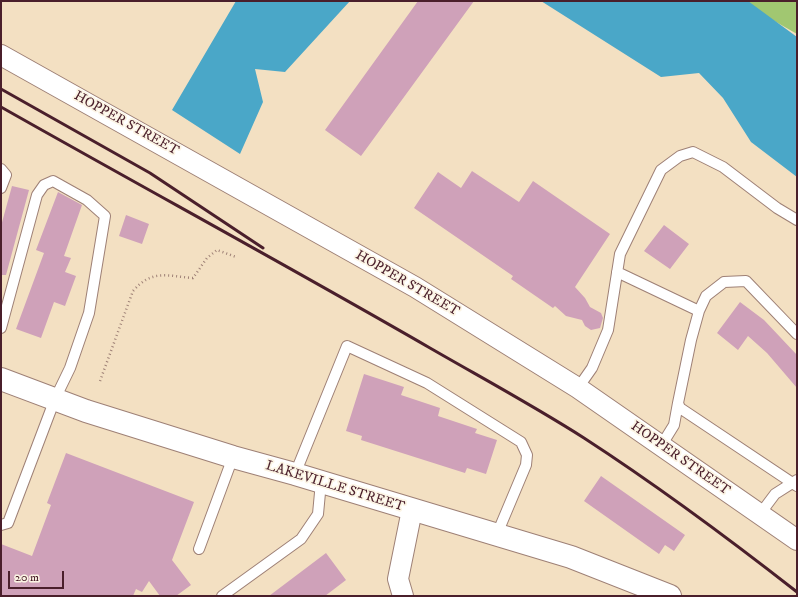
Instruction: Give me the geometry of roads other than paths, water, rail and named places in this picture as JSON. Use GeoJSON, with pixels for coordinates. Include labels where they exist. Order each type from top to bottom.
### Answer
{"type":"FeatureCollection","features":[{"type":"Feature","properties":{"kind":"main road","name":"LAKEVILLE STREET"},"geometry":{"type":"LineString","coordinates":[[1,379],[55,399],[233,457],[295,474],[571,557],[670,596]]}},
{"type":"Feature","properties":{"kind":"street","name":"HOPPER STREET"},"geometry":{"type":"LineString","coordinates":[[1,55],[415,287],[578,388],[797,540]]}},
{"type":"Feature","properties":{"kind":"street"},"geometry":{"type":"LineString","coordinates":[[403,596],[398,579],[412,510]]}},
{"type":"Feature","properties":{"kind":"lane"},"geometry":{"type":"LineString","coordinates":[[578,388],[592,368],[608,330],[620,254],[661,170],[680,156],[693,152],[723,168],[777,208],[797,220]]}},
{"type":"Feature","properties":{"kind":"lane"},"geometry":{"type":"LineString","coordinates":[[1,169],[6,175],[1,188]]}},
{"type":"Feature","properties":{"kind":"lane"},"geometry":{"type":"LineString","coordinates":[[1,328],[37,195],[44,184],[53,182],[87,200],[105,216],[89,314],[70,368],[55,399],[8,523],[1,525]]}},
{"type":"Feature","properties":{"kind":"lane"},"geometry":{"type":"LineString","coordinates":[[617,272],[699,311]]}},
{"type":"Feature","properties":{"kind":"lane"},"geometry":{"type":"LineString","coordinates":[[661,446],[674,424],[691,340],[699,311],[706,296],[724,282],[746,281],[797,334]]}},
{"type":"Feature","properties":{"kind":"lane"},"geometry":{"type":"LineString","coordinates":[[295,474],[347,346],[427,383],[521,442],[527,455],[526,465],[497,534]]}},
{"type":"Feature","properties":{"kind":"lane"},"geometry":{"type":"LineString","coordinates":[[678,403],[680,408],[796,483],[775,494],[760,514]]}},
{"type":"Feature","properties":{"kind":"lane"},"geometry":{"type":"LineString","coordinates":[[199,549],[233,457]]}},
{"type":"Feature","properties":{"kind":"lane"},"geometry":{"type":"LineString","coordinates":[[222,596],[301,538],[318,514],[321,482]]}},
{"type":"Feature","properties":{"kind":"water"},"geometry":{"type":"Polygon","coordinates":[[[236,1],[350,1],[285,72],[255,69],[263,102],[240,154],[172,110],[236,1]]]}},
{"type":"Feature","properties":{"kind":"water"},"geometry":{"type":"Polygon","coordinates":[[[541,1],[748,1],[797,37],[797,177],[751,142],[723,98],[699,73],[661,77],[541,1]]]}},
{"type":"Feature","properties":{"kind":"railway"},"geometry":{"type":"LineString","coordinates":[[1,89],[150,173],[263,248]]}},
{"type":"Feature","properties":{"kind":"railway"},"geometry":{"type":"LineString","coordinates":[[1,107],[323,287],[565,426],[612,456],[666,494],[719,532],[797,592]]}}]}
